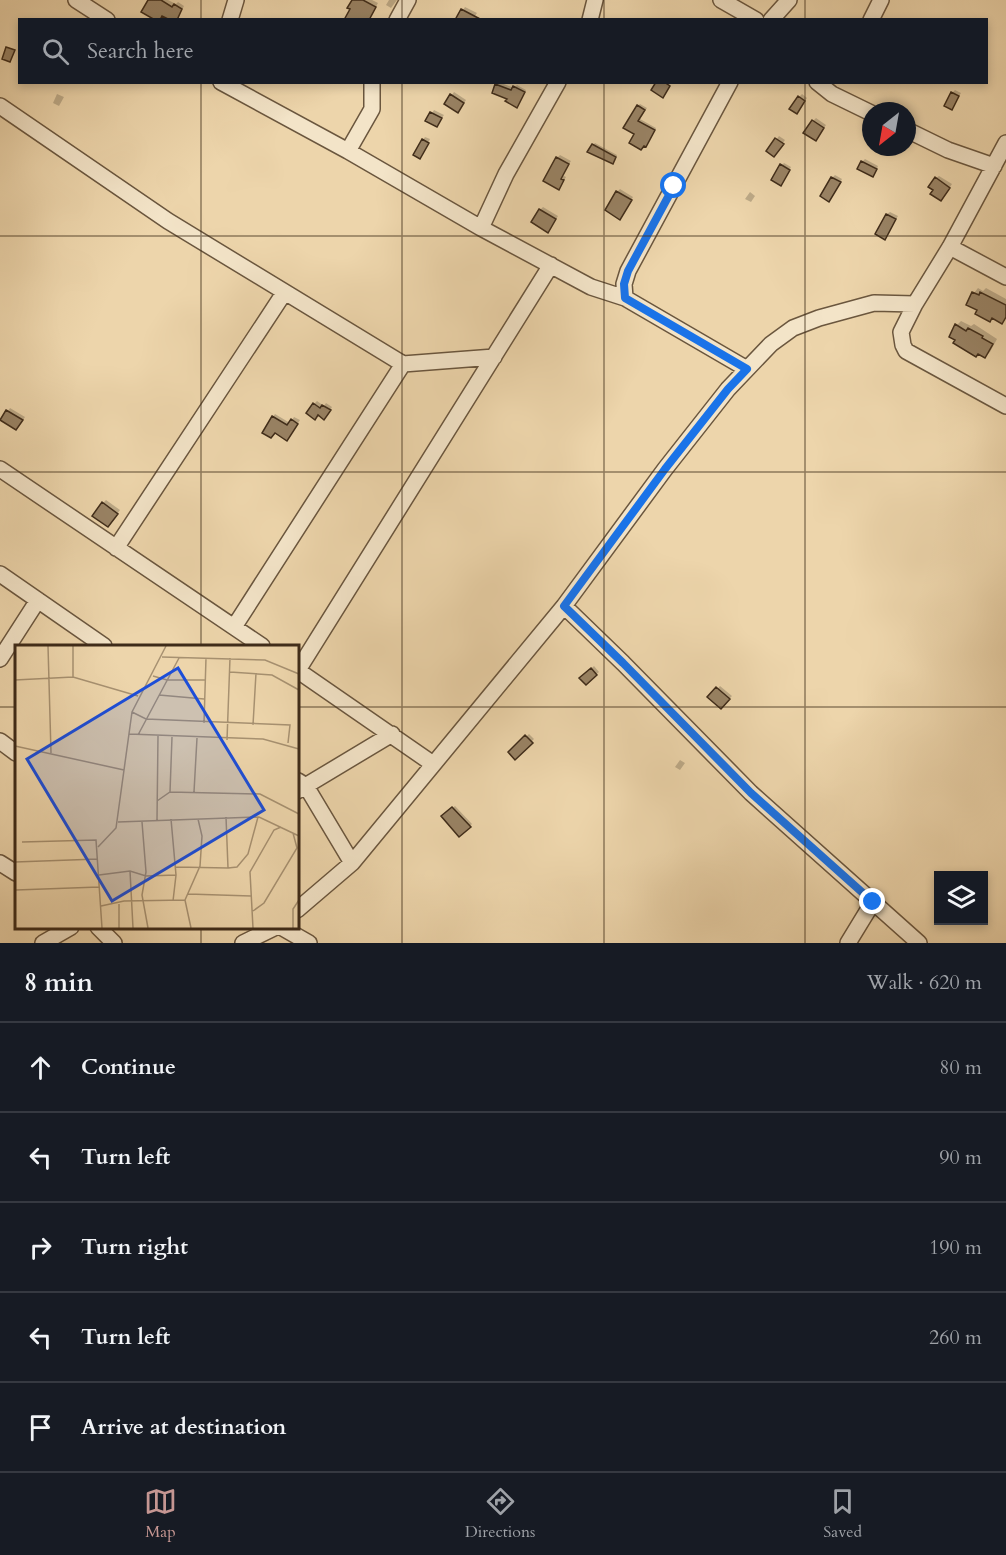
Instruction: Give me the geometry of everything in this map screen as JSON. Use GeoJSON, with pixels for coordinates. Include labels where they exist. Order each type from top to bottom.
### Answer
{"type":"FeatureCollection","features":[{"type":"Feature","properties":{"kind":"street"},"geometry":{"type":"LineString","coordinates":[[76,0],[103,18]]}},
{"type":"Feature","properties":{"kind":"street"},"geometry":{"type":"LineString","coordinates":[[231,18],[236,0]]}},
{"type":"Feature","properties":{"kind":"street"},"geometry":{"type":"LineString","coordinates":[[399,18],[408,0]]}},
{"type":"Feature","properties":{"kind":"street"},"geometry":{"type":"LineString","coordinates":[[590,18],[595,0]]}},
{"type":"Feature","properties":{"kind":"street"},"geometry":{"type":"LineString","coordinates":[[722,0],[753,18]]}},
{"type":"Feature","properties":{"kind":"street"},"geometry":{"type":"LineString","coordinates":[[773,18],[789,0]]}},
{"type":"Feature","properties":{"kind":"street"},"geometry":{"type":"LineString","coordinates":[[872,18],[881,0]]}},
{"type":"Feature","properties":{"kind":"street"},"geometry":{"type":"LineString","coordinates":[[225,84],[348,151],[481,228],[591,286],[625,298],[747,369]]}},
{"type":"Feature","properties":{"kind":"street"},"geometry":{"type":"LineString","coordinates":[[348,151],[372,110],[372,84]]}},
{"type":"Feature","properties":{"kind":"street"},"geometry":{"type":"LineString","coordinates":[[481,228],[506,174],[557,84]]}},
{"type":"Feature","properties":{"kind":"street"},"geometry":{"type":"LineString","coordinates":[[625,298],[624,284],[628,271],[729,84]]}},
{"type":"Feature","properties":{"kind":"street"},"geometry":{"type":"LineString","coordinates":[[835,88],[862,107]]}},
{"type":"Feature","properties":{"kind":"street"},"geometry":{"type":"LineString","coordinates":[[0,106],[168,221],[403,364],[494,357]]}},
{"type":"Feature","properties":{"kind":"street"},"geometry":{"type":"LineString","coordinates":[[916,134],[948,150],[994,166]]}},
{"type":"Feature","properties":{"kind":"street"},"geometry":{"type":"LineString","coordinates":[[1006,143],[901,332],[906,351],[1006,406]]}},
{"type":"Feature","properties":{"kind":"street"},"geometry":{"type":"LineString","coordinates":[[950,247],[1006,278]]}},
{"type":"Feature","properties":{"kind":"street"},"geometry":{"type":"LineString","coordinates":[[298,668],[551,265]]}},
{"type":"Feature","properties":{"kind":"street"},"geometry":{"type":"LineString","coordinates":[[116,548],[284,292]]}},
{"type":"Feature","properties":{"kind":"street"},"geometry":{"type":"LineString","coordinates":[[298,909],[352,863],[564,606],[665,469],[728,389],[771,344],[793,328],[819,318],[874,303],[915,304]]}},
{"type":"Feature","properties":{"kind":"street"},"geometry":{"type":"LineString","coordinates":[[234,627],[403,364]]}},
{"type":"Feature","properties":{"kind":"street"},"geometry":{"type":"LineString","coordinates":[[0,469],[261,645]]}},
{"type":"Feature","properties":{"kind":"street"},"geometry":{"type":"LineString","coordinates":[[0,574],[103,645]]}},
{"type":"Feature","properties":{"kind":"street"},"geometry":{"type":"LineString","coordinates":[[0,659],[38,600]]}},
{"type":"Feature","properties":{"kind":"street"},"geometry":{"type":"LineString","coordinates":[[564,606],[751,793],[919,943]]}},
{"type":"Feature","properties":{"kind":"street"},"geometry":{"type":"LineString","coordinates":[[298,671],[434,764]]}},
{"type":"Feature","properties":{"kind":"street"},"geometry":{"type":"LineString","coordinates":[[352,863],[300,786],[392,734]]}},
{"type":"Feature","properties":{"kind":"street"},"geometry":{"type":"LineString","coordinates":[[0,741],[15,752]]}},
{"type":"Feature","properties":{"kind":"street"},"geometry":{"type":"LineString","coordinates":[[0,863],[15,872]]}},
{"type":"Feature","properties":{"kind":"street"},"geometry":{"type":"LineString","coordinates":[[848,943],[873,902]]}},
{"type":"Feature","properties":{"kind":"street"},"geometry":{"type":"LineString","coordinates":[[43,943],[69,928]]}},
{"type":"Feature","properties":{"kind":"street"},"geometry":{"type":"LineString","coordinates":[[99,928],[114,943]]}},
{"type":"Feature","properties":{"kind":"street"},"geometry":{"type":"LineString","coordinates":[[243,943],[276,928]]}},
{"type":"Feature","properties":{"kind":"street"},"geometry":{"type":"LineString","coordinates":[[280,928],[309,943]]}},
{"type":"Feature","properties":{"kind":"building"},"geometry":{"type":"Polygon","coordinates":[[[148,0],[161,0],[172,7],[174,4],[182,9],[178,18],[162,16],[152,18],[141,12],[148,0]]]}},
{"type":"Feature","properties":{"kind":"building"},"geometry":{"type":"Polygon","coordinates":[[[352,0],[363,0],[376,7],[370,18],[345,18],[350,9],[347,8],[352,0]]]}},
{"type":"Feature","properties":{"kind":"building"},"geometry":{"type":"Polygon","coordinates":[[[461,9],[478,18],[456,18],[461,9]]]}},
{"type":"Feature","properties":{"kind":"building"},"geometry":{"type":"Polygon","coordinates":[[[6,47],[15,50],[10,62],[2,59],[6,47]]]}},
{"type":"Feature","properties":{"kind":"building"},"geometry":{"type":"Polygon","coordinates":[[[495,84],[511,90],[513,86],[525,92],[517,108],[505,101],[507,99],[492,93],[495,84]]]}},
{"type":"Feature","properties":{"kind":"building"},"geometry":{"type":"Polygon","coordinates":[[[655,84],[670,86],[663,98],[651,90],[655,84]]]}},
{"type":"Feature","properties":{"kind":"building"},"geometry":{"type":"Polygon","coordinates":[[[951,92],[959,96],[952,110],[944,106],[951,92]]]}},
{"type":"Feature","properties":{"kind":"building"},"geometry":{"type":"Polygon","coordinates":[[[450,94],[464,103],[458,113],[444,104],[450,94]]]}},
{"type":"Feature","properties":{"kind":"building"},"geometry":{"type":"Polygon","coordinates":[[[798,96],[805,101],[797,114],[789,109],[798,96]]]}},
{"type":"Feature","properties":{"kind":"building"},"geometry":{"type":"Polygon","coordinates":[[[637,105],[645,110],[638,121],[655,130],[646,147],[644,146],[641,150],[629,143],[634,134],[623,128],[637,105]]]}},
{"type":"Feature","properties":{"kind":"building"},"geometry":{"type":"Polygon","coordinates":[[[430,112],[442,118],[437,127],[425,121],[430,112]]]}},
{"type":"Feature","properties":{"kind":"building"},"geometry":{"type":"Polygon","coordinates":[[[812,120],[824,128],[816,141],[803,133],[812,120]]]}},
{"type":"Feature","properties":{"kind":"building"},"geometry":{"type":"Polygon","coordinates":[[[775,138],[784,144],[774,157],[766,151],[775,138]]]}},
{"type":"Feature","properties":{"kind":"building"},"geometry":{"type":"Polygon","coordinates":[[[422,139],[429,143],[420,159],[413,155],[422,139]]]}},
{"type":"Feature","properties":{"kind":"building"},"geometry":{"type":"Polygon","coordinates":[[[592,144],[616,157],[613,164],[587,152],[592,144]]]}},
{"type":"Feature","properties":{"kind":"building"},"geometry":{"type":"Polygon","coordinates":[[[556,157],[569,164],[561,179],[564,180],[559,190],[543,181],[556,157]]]}},
{"type":"Feature","properties":{"kind":"building"},"geometry":{"type":"Polygon","coordinates":[[[861,161],[877,169],[873,177],[857,169],[861,161]]]}},
{"type":"Feature","properties":{"kind":"building"},"geometry":{"type":"Polygon","coordinates":[[[780,164],[790,170],[781,186],[771,180],[780,164]]]}},
{"type":"Feature","properties":{"kind":"building"},"geometry":{"type":"Polygon","coordinates":[[[831,177],[841,182],[829,202],[820,196],[831,177]]]}},
{"type":"Feature","properties":{"kind":"building"},"geometry":{"type":"Polygon","coordinates":[[[935,177],[950,188],[941,201],[930,194],[933,190],[928,187],[935,177]]]}},
{"type":"Feature","properties":{"kind":"building"},"geometry":{"type":"Polygon","coordinates":[[[616,191],[632,200],[620,220],[605,210],[616,191]]]}},
{"type":"Feature","properties":{"kind":"building"},"geometry":{"type":"Polygon","coordinates":[[[539,209],[556,219],[548,233],[531,222],[539,209]]]}},
{"type":"Feature","properties":{"kind":"building"},"geometry":{"type":"Polygon","coordinates":[[[886,214],[896,219],[885,240],[875,234],[886,214]]]}},
{"type":"Feature","properties":{"kind":"building"},"geometry":{"type":"Polygon","coordinates":[[[972,292],[979,295],[980,292],[1006,305],[1006,317],[1002,324],[992,318],[990,322],[975,314],[977,310],[966,305],[972,292]]]}},
{"type":"Feature","properties":{"kind":"building"},"geometry":{"type":"Polygon","coordinates":[[[955,324],[966,331],[968,328],[993,344],[985,358],[978,354],[976,357],[953,343],[955,340],[949,337],[955,324]]]}},
{"type":"Feature","properties":{"kind":"building"},"geometry":{"type":"Polygon","coordinates":[[[313,403],[320,408],[322,405],[331,410],[324,420],[318,415],[315,420],[306,413],[313,403]]]}},
{"type":"Feature","properties":{"kind":"building"},"geometry":{"type":"Polygon","coordinates":[[[6,410],[23,420],[16,430],[0,420],[6,410]]]}},
{"type":"Feature","properties":{"kind":"building"},"geometry":{"type":"Polygon","coordinates":[[[272,416],[287,425],[291,419],[298,424],[287,441],[275,433],[271,438],[262,433],[272,416]]]}},
{"type":"Feature","properties":{"kind":"building"},"geometry":{"type":"Polygon","coordinates":[[[102,502],[118,514],[108,527],[92,516],[102,502]]]}},
{"type":"Feature","properties":{"kind":"building"},"geometry":{"type":"Polygon","coordinates":[[[591,668],[597,675],[586,685],[579,678],[591,668]]]}},
{"type":"Feature","properties":{"kind":"building"},"geometry":{"type":"Polygon","coordinates":[[[716,687],[730,699],[721,709],[707,697],[716,687]]]}},
{"type":"Feature","properties":{"kind":"building"},"geometry":{"type":"Polygon","coordinates":[[[525,735],[533,743],[515,760],[508,752],[525,735]]]}},
{"type":"Feature","properties":{"kind":"building"},"geometry":{"type":"Polygon","coordinates":[[[452,807],[471,827],[459,837],[441,816],[452,807]]]}},
{"type":"Feature","properties":{"kind":"route"},"geometry":{"type":"LineString","coordinates":[[674,186],[628,271],[624,284],[625,298],[747,369],[728,389],[665,469],[564,606],[751,793],[873,902]]}}]}
